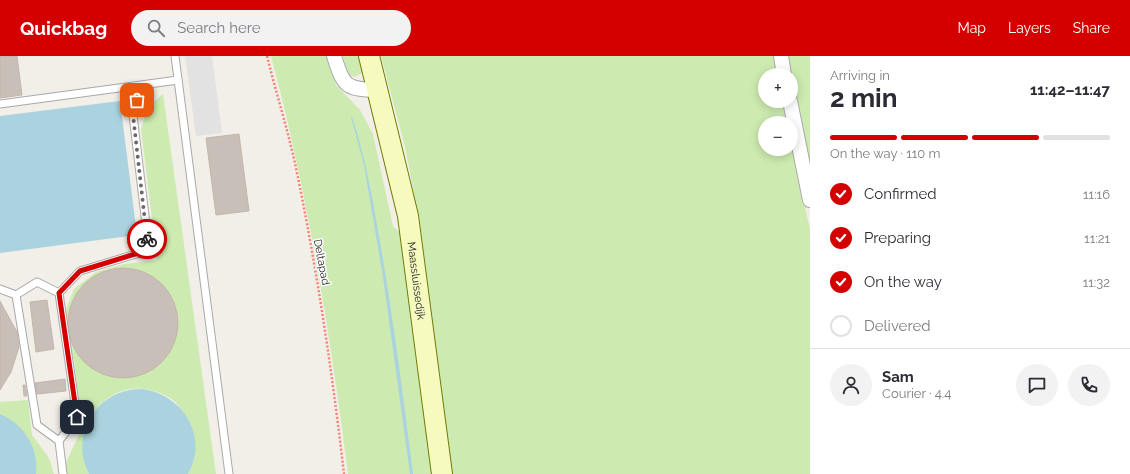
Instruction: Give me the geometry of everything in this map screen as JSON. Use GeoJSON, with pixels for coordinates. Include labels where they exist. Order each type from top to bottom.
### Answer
{"type":"FeatureCollection","features":[{"type":"Feature","properties":{"kind":"street"},"geometry":{"type":"LineString","coordinates":[[334,56],[340,74],[346,85],[356,90],[378,90]]}},
{"type":"Feature","properties":{"kind":"street","name":"Maassluissedijk"},"geometry":{"type":"LineString","coordinates":[[369,56],[408,216],[442,474]]}},
{"type":"Feature","properties":{"kind":"street"},"geometry":{"type":"LineString","coordinates":[[781,56],[783,68]]}},
{"type":"Feature","properties":{"kind":"street"},"geometry":{"type":"LineString","coordinates":[[791,108],[810,200]]}},
{"type":"Feature","properties":{"kind":"lane"},"geometry":{"type":"LineString","coordinates":[[175,56],[229,474]]}},
{"type":"Feature","properties":{"kind":"lane"},"geometry":{"type":"LineString","coordinates":[[0,104],[178,80]]}},
{"type":"Feature","properties":{"kind":"lane"},"geometry":{"type":"LineString","coordinates":[[59,293],[80,271],[148,250],[133,115],[142,86]]}},
{"type":"Feature","properties":{"kind":"lane"},"geometry":{"type":"LineString","coordinates":[[16,295],[37,282],[59,293]]}},
{"type":"Feature","properties":{"kind":"lane"},"geometry":{"type":"LineString","coordinates":[[0,289],[16,295]]}},
{"type":"Feature","properties":{"kind":"lane"},"geometry":{"type":"LineString","coordinates":[[59,293],[77,417],[59,441],[63,474]]}},
{"type":"Feature","properties":{"kind":"lane"},"geometry":{"type":"LineString","coordinates":[[16,295],[37,425],[59,441]]}},
{"type":"Feature","properties":{"kind":"path","name":"Deltapad"},"geometry":{"type":"LineString","coordinates":[[267,56],[295,166],[317,279],[333,384],[344,474]]}},
{"type":"Feature","properties":{"kind":"green space"},"geometry":{"type":"Polygon","coordinates":[[[271,56],[327,56],[336,85],[360,110],[373,134],[393,226],[402,235],[433,474],[348,474],[334,369],[317,264],[296,160],[271,56]]]}},
{"type":"Feature","properties":{"kind":"green space"},"geometry":{"type":"Polygon","coordinates":[[[343,56],[361,56],[363,69],[362,73],[354,77],[348,74],[343,56]]]}},
{"type":"Feature","properties":{"kind":"green space"},"geometry":{"type":"Polygon","coordinates":[[[381,56],[810,56],[810,206],[805,208],[810,229],[810,474],[452,474],[413,188],[405,147],[381,56]]]}},
{"type":"Feature","properties":{"kind":"green space"},"geometry":{"type":"Polygon","coordinates":[[[163,94],[216,474],[188,474],[193,462],[194,452],[180,408],[175,401],[165,395],[142,389],[125,390],[109,397],[97,408],[88,422],[83,439],[83,456],[89,474],[66,474],[65,465],[82,428],[74,360],[64,337],[64,315],[74,289],[96,272],[124,264],[157,260],[141,129],[148,107],[163,94]]]}},
{"type":"Feature","properties":{"kind":"green space"},"geometry":{"type":"Polygon","coordinates":[[[28,400],[32,435],[49,458],[54,474],[36,474],[35,455],[28,438],[9,419],[0,414],[0,402],[28,400]]]}},
{"type":"Feature","properties":{"kind":"shaded area"},"geometry":{"type":"Polygon","coordinates":[[[185,56],[212,56],[222,133],[196,136],[185,56]]]}},
{"type":"Feature","properties":{"kind":"water"},"geometry":{"type":"Polygon","coordinates":[[[120,101],[137,235],[0,253],[0,116],[120,101]]]}},
{"type":"Feature","properties":{"kind":"water"},"geometry":{"type":"Polygon","coordinates":[[[351,117],[357,132],[364,161],[379,236],[402,385],[413,474],[410,474],[383,277],[364,165],[351,117]]]}},
{"type":"Feature","properties":{"kind":"water"},"geometry":{"type":"Polygon","coordinates":[[[142,389],[157,393],[169,399],[180,408],[188,420],[193,432],[195,446],[194,460],[188,474],[89,474],[83,459],[82,444],[85,429],[91,416],[100,405],[112,396],[126,391],[142,389]]]}},
{"type":"Feature","properties":{"kind":"water"},"geometry":{"type":"Polygon","coordinates":[[[0,414],[9,418],[16,424],[28,438],[35,455],[36,474],[0,474],[0,414]]]}},
{"type":"Feature","properties":{"kind":"building"},"geometry":{"type":"Polygon","coordinates":[[[0,56],[17,56],[22,95],[0,98],[0,56]]]}},
{"type":"Feature","properties":{"kind":"building"},"geometry":{"type":"Polygon","coordinates":[[[239,134],[249,211],[216,215],[206,138],[239,134]]]}},
{"type":"Feature","properties":{"kind":"building"},"geometry":{"type":"Polygon","coordinates":[[[123,268],[144,272],[154,277],[162,284],[169,292],[174,302],[178,323],[174,344],[169,354],[162,362],[154,369],[144,374],[123,378],[102,374],[92,369],[84,362],[77,354],[72,344],[68,323],[72,302],[77,292],[84,284],[92,277],[102,272],[123,268]]]}},
{"type":"Feature","properties":{"kind":"building"},"geometry":{"type":"Polygon","coordinates":[[[47,300],[54,349],[36,352],[30,302],[47,300]]]}},
{"type":"Feature","properties":{"kind":"building"},"geometry":{"type":"Polygon","coordinates":[[[0,301],[17,332],[19,347],[11,372],[0,390],[0,301]]]}},
{"type":"Feature","properties":{"kind":"building"},"geometry":{"type":"Polygon","coordinates":[[[65,379],[66,391],[37,394],[35,383],[65,379]]]}},
{"type":"Feature","properties":{"kind":"building"},"geometry":{"type":"Polygon","coordinates":[[[23,385],[25,385],[27,396],[24,396],[23,385]]]}},
{"type":"Feature","properties":{"kind":"way so far"},"geometry":{"type":"LineString","coordinates":[[137,100],[133,115],[147,239]]}},
{"type":"Feature","properties":{"kind":"route"},"geometry":{"type":"LineString","coordinates":[[77,417],[59,293],[80,271],[148,250],[147,239]]}}]}
